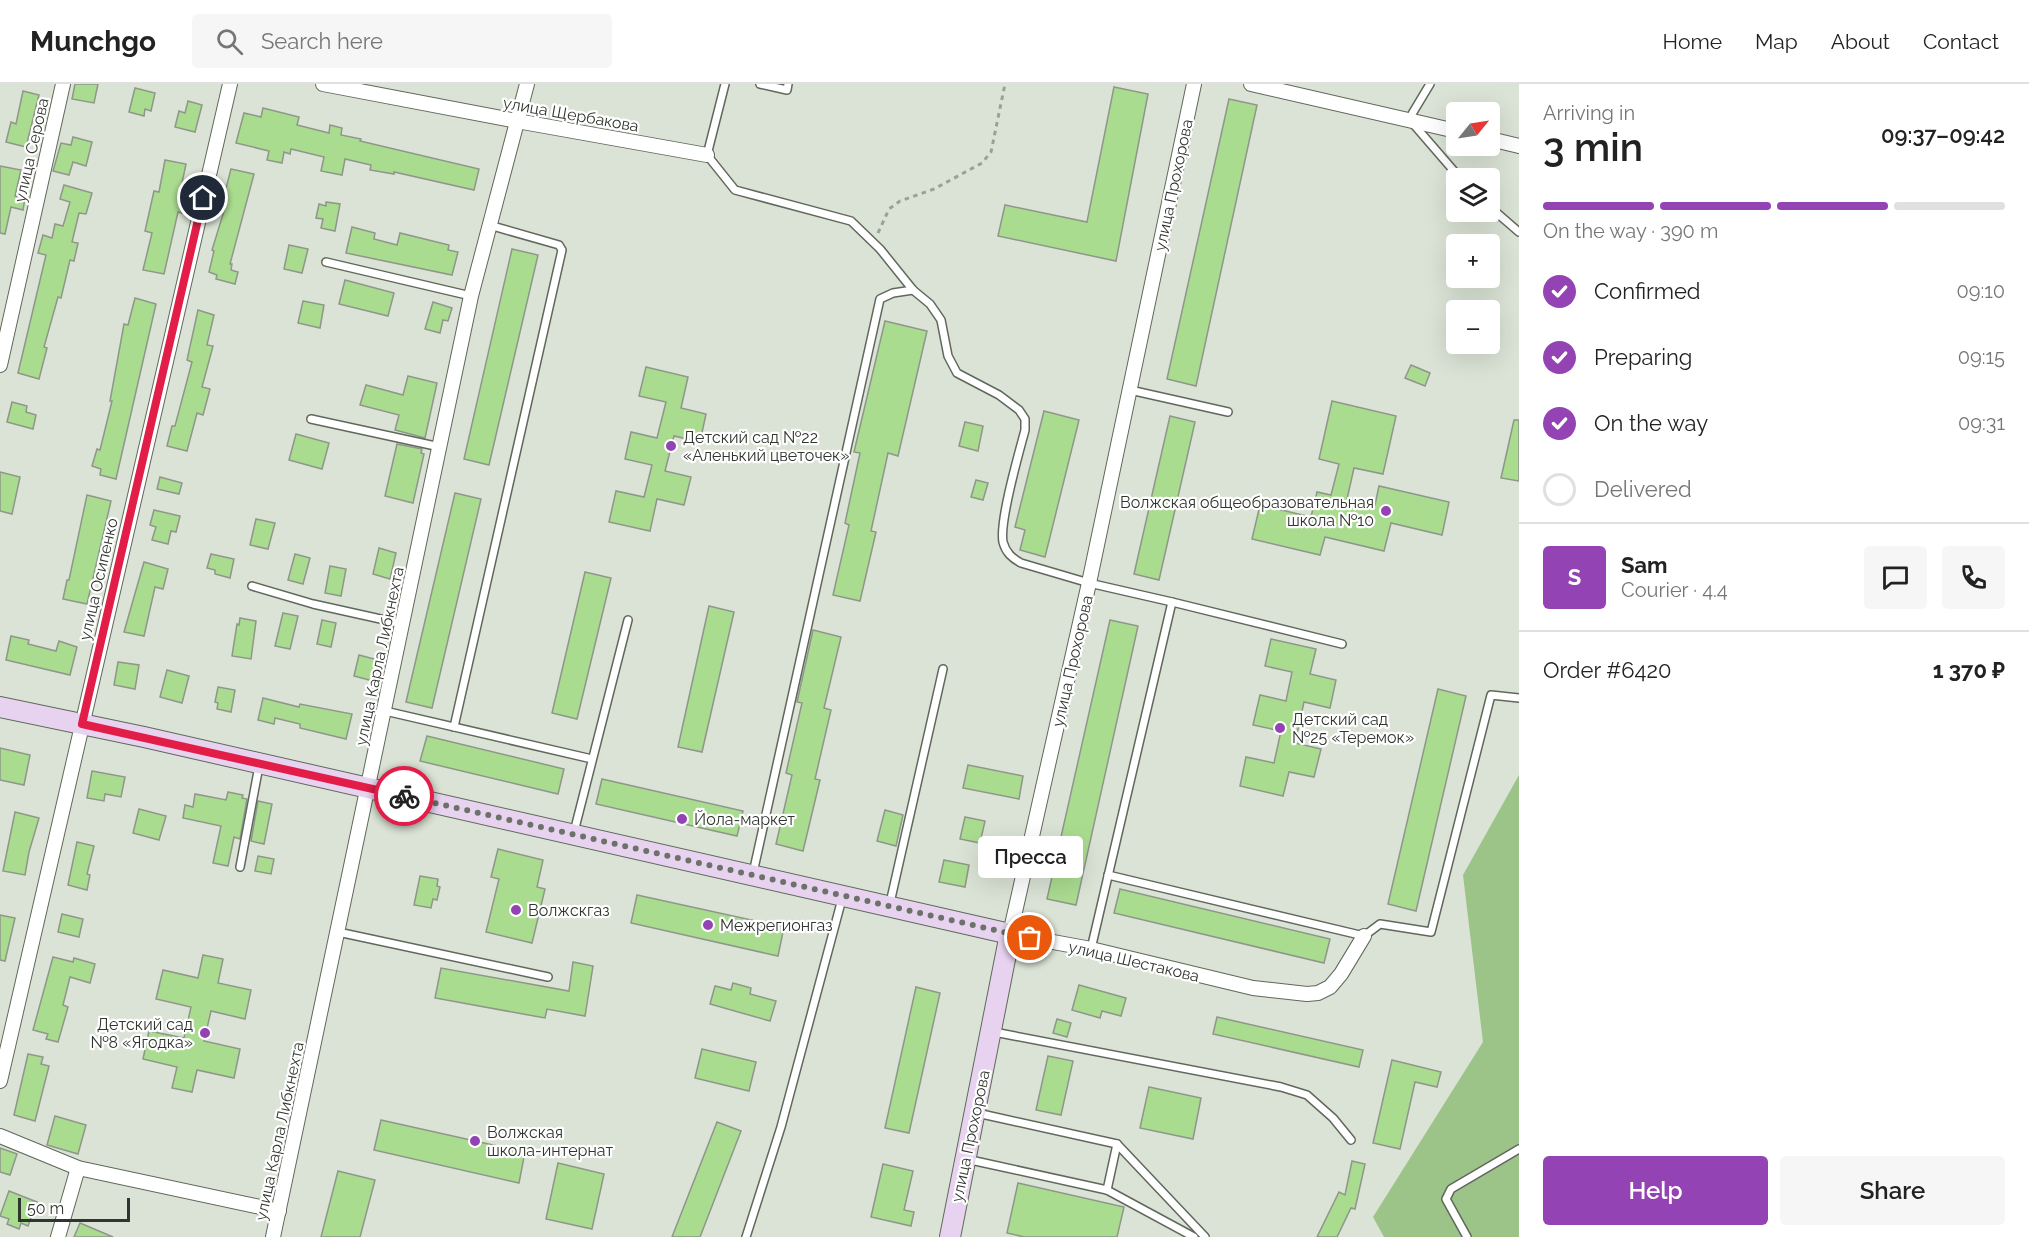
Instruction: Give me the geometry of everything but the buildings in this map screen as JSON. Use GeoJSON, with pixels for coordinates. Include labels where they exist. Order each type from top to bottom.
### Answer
{"type":"FeatureCollection","features":[{"type":"Feature","properties":{"kind":"main road","name":"улица Шестакова"},"geometry":{"type":"LineString","coordinates":[[0,707],[259,763],[1010,934]]}},
{"type":"Feature","properties":{"kind":"main road","name":"улица Прохорова"},"geometry":{"type":"LineString","coordinates":[[950,1237],[1010,934]]}},
{"type":"Feature","properties":{"kind":"street","name":"улица Серова"},"geometry":{"type":"LineString","coordinates":[[0,365],[63,84]]}},
{"type":"Feature","properties":{"kind":"street","name":"улица Осипенко"},"geometry":{"type":"LineString","coordinates":[[0,1081],[230,84]]}},
{"type":"Feature","properties":{"kind":"street","name":"улица Щербакова"},"geometry":{"type":"LineString","coordinates":[[322,84],[707,155]]}},
{"type":"Feature","properties":{"kind":"street","name":"улица Карла Либкнехта"},"geometry":{"type":"LineString","coordinates":[[273,1237],[471,296],[527,84]]}},
{"type":"Feature","properties":{"kind":"street"},"geometry":{"type":"LineString","coordinates":[[1251,84],[1446,128]]}},
{"type":"Feature","properties":{"kind":"street","name":"улица Прохорова"},"geometry":{"type":"LineString","coordinates":[[1010,934],[1089,583],[1193,85]]}},
{"type":"Feature","properties":{"kind":"street"},"geometry":{"type":"LineString","coordinates":[[1500,141],[1519,146]]}},
{"type":"Feature","properties":{"kind":"street","name":"улица Шестакова"},"geometry":{"type":"LineString","coordinates":[[1010,934],[1091,949],[1253,988],[1307,994],[1318,993],[1330,987],[1341,974],[1364,936]]}},
{"type":"Feature","properties":{"kind":"street"},"geometry":{"type":"LineString","coordinates":[[0,1136],[78,1168],[279,1211]]}},
{"type":"Feature","properties":{"kind":"street"},"geometry":{"type":"LineString","coordinates":[[58,1237],[78,1168]]}},
{"type":"Feature","properties":{"kind":"lane"},"geometry":{"type":"LineString","coordinates":[[725,84],[707,155],[735,190],[851,222],[873,243],[914,291],[930,304],[941,320],[948,356],[957,373],[999,395],[1019,410],[1025,420],[1005,517],[1003,539],[1011,557],[1021,563],[1089,583],[1342,644]]}},
{"type":"Feature","properties":{"kind":"lane"},"geometry":{"type":"LineString","coordinates":[[760,84],[787,90],[788,84]]}},
{"type":"Feature","properties":{"kind":"lane"},"geometry":{"type":"LineString","coordinates":[[1430,84],[1409,119],[1452,168]]}},
{"type":"Feature","properties":{"kind":"lane"},"geometry":{"type":"LineString","coordinates":[[1500,216],[1519,232]]}},
{"type":"Feature","properties":{"kind":"lane"},"geometry":{"type":"LineString","coordinates":[[454,727],[562,250],[559,245],[489,225]]}},
{"type":"Feature","properties":{"kind":"lane"},"geometry":{"type":"LineString","coordinates":[[326,262],[471,296]]}},
{"type":"Feature","properties":{"kind":"lane"},"geometry":{"type":"LineString","coordinates":[[752,876],[880,299],[893,293],[914,291]]}},
{"type":"Feature","properties":{"kind":"lane"},"geometry":{"type":"LineString","coordinates":[[1130,390],[1228,412]]}},
{"type":"Feature","properties":{"kind":"lane"},"geometry":{"type":"LineString","coordinates":[[311,419],[440,447]]}},
{"type":"Feature","properties":{"kind":"lane"},"geometry":{"type":"LineString","coordinates":[[252,586],[313,604],[403,624]]}},
{"type":"Feature","properties":{"kind":"lane"},"geometry":{"type":"LineString","coordinates":[[1091,949],[1172,602]]}},
{"type":"Feature","properties":{"kind":"lane"},"geometry":{"type":"LineString","coordinates":[[573,835],[628,620]]}},
{"type":"Feature","properties":{"kind":"lane"},"geometry":{"type":"LineString","coordinates":[[889,907],[943,669]]}},
{"type":"Feature","properties":{"kind":"lane"},"geometry":{"type":"LineString","coordinates":[[1108,875],[1364,936],[1380,924],[1431,932],[1491,695],[1519,698]]}},
{"type":"Feature","properties":{"kind":"lane"},"geometry":{"type":"LineString","coordinates":[[385,711],[592,759]]}},
{"type":"Feature","properties":{"kind":"lane"},"geometry":{"type":"LineString","coordinates":[[240,867],[259,763]]}},
{"type":"Feature","properties":{"kind":"lane"},"geometry":{"type":"LineString","coordinates":[[746,1237],[781,1127],[843,896]]}},
{"type":"Feature","properties":{"kind":"lane"},"geometry":{"type":"LineString","coordinates":[[338,932],[548,977]]}},
{"type":"Feature","properties":{"kind":"lane"},"geometry":{"type":"LineString","coordinates":[[991,1032],[1307,1095],[1320,1105],[1351,1140]]}},
{"type":"Feature","properties":{"kind":"lane"},"geometry":{"type":"LineString","coordinates":[[974,1113],[1117,1144],[1205,1237]]}},
{"type":"Feature","properties":{"kind":"lane"},"geometry":{"type":"LineString","coordinates":[[1107,1190],[1117,1144]]}},
{"type":"Feature","properties":{"kind":"lane"},"geometry":{"type":"LineString","coordinates":[[1467,1237],[1446,1199],[1451,1189],[1519,1149]]}},
{"type":"Feature","properties":{"kind":"lane"},"geometry":{"type":"LineString","coordinates":[[965,1159],[1107,1190],[1194,1237]]}},
{"type":"Feature","properties":{"kind":"path"},"geometry":{"type":"LineString","coordinates":[[873,243],[889,209],[900,201],[934,189],[982,164],[991,152],[1005,84]]}},
{"type":"Feature","properties":{"kind":"green space"},"geometry":{"type":"Polygon","coordinates":[[[1519,775],[1519,1237],[1384,1237],[1373,1217],[1483,1042],[1463,875],[1519,775]]]}},
{"type":"Feature","properties":{"kind":"way so far"},"geometry":{"type":"LineString","coordinates":[[404,796],[1030,938]]}},
{"type":"Feature","properties":{"kind":"place","name":"Детский сад №22 «Аленький цветочек»"},"geometry":{"type":"Point","coordinates":[671,446]}},
{"type":"Feature","properties":{"kind":"place","name":"Волжская общеобразовательная школа №10"},"geometry":{"type":"Point","coordinates":[1386,511]}},
{"type":"Feature","properties":{"kind":"place","name":"Детский сад №25 «Теремок»"},"geometry":{"type":"Point","coordinates":[1280,728]}},
{"type":"Feature","properties":{"kind":"place","name":"Йола-маркет"},"geometry":{"type":"Point","coordinates":[682,819]}},
{"type":"Feature","properties":{"kind":"place","name":"Волжскгаз"},"geometry":{"type":"Point","coordinates":[516,910]}},
{"type":"Feature","properties":{"kind":"place","name":"Межрегионгаз"},"geometry":{"type":"Point","coordinates":[708,925]}},
{"type":"Feature","properties":{"kind":"place","name":"Пресса"},"geometry":{"type":"Point","coordinates":[1030,938]}},
{"type":"Feature","properties":{"kind":"place","name":"Детский сад №8 «Ягодка»"},"geometry":{"type":"Point","coordinates":[205,1033]}},
{"type":"Feature","properties":{"kind":"place","name":"Волжская школа-интернат"},"geometry":{"type":"Point","coordinates":[475,1141]}},
{"type":"Feature","properties":{"kind":"route"},"geometry":{"type":"LineString","coordinates":[[203,198],[82,724],[404,796]]}}]}
